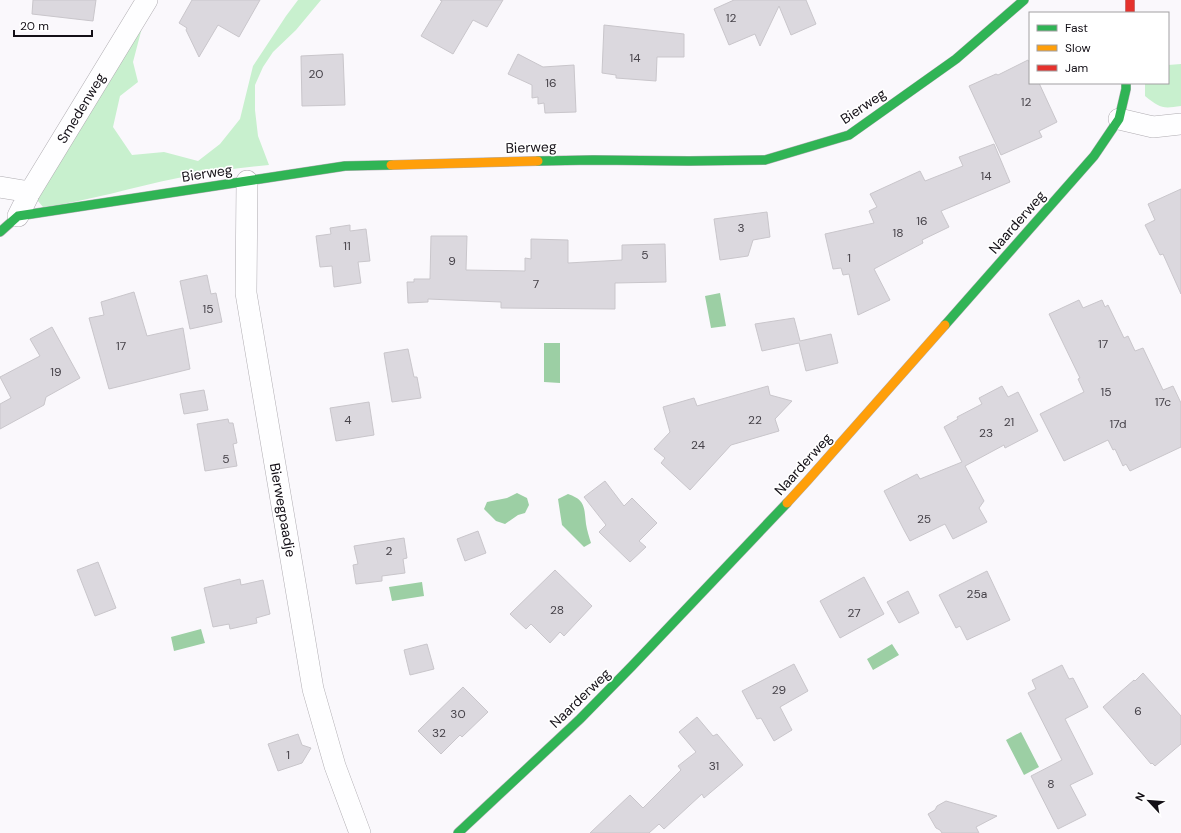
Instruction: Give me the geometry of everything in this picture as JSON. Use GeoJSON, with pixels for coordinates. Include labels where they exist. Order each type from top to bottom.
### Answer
{"type":"FeatureCollection","features":[{"type":"Feature","properties":{"kind":"street","name":"Smedenweg"},"geometry":{"type":"LineString","coordinates":[[18,216],[30,192],[147,0]]}},
{"type":"Feature","properties":{"kind":"street","name":"Bierweg"},"geometry":{"type":"LineString","coordinates":[[18,216],[345,166],[593,160],[765,160],[849,134],[956,58],[1024,0]]}},
{"type":"Feature","properties":{"kind":"street"},"geometry":{"type":"LineString","coordinates":[[1130,0],[1130,12]]}},
{"type":"Feature","properties":{"kind":"street","name":"Naarderweg"},"geometry":{"type":"LineString","coordinates":[[458,833],[580,719],[808,480],[1094,156],[1119,119],[1126,84]]}},
{"type":"Feature","properties":{"kind":"street"},"geometry":{"type":"LineString","coordinates":[[1119,119],[1153,127],[1181,124]]}},
{"type":"Feature","properties":{"kind":"street","name":"Bierwegpaadje"},"geometry":{"type":"LineString","coordinates":[[247,181],[246,293],[313,689],[335,766],[360,833]]}},
{"type":"Feature","properties":{"kind":"street"},"geometry":{"type":"LineString","coordinates":[[0,187],[30,192]]}},
{"type":"Feature","properties":{"kind":"street"},"geometry":{"type":"LineString","coordinates":[[0,232],[18,216]]}},
{"type":"Feature","properties":{"kind":"shaded area"},"geometry":{"type":"Polygon","coordinates":[[[298,0],[321,0],[296,30],[273,52],[263,67],[255,85],[255,110],[258,136],[269,165],[189,176],[94,198],[43,207],[38,201],[38,191],[144,20],[133,62],[138,82],[120,96],[113,127],[132,155],[164,152],[198,161],[220,144],[240,119],[253,66],[298,0]]]}},
{"type":"Feature","properties":{"kind":"shaded area"},"geometry":{"type":"Polygon","coordinates":[[[1181,64],[1181,106],[1162,107],[1145,96],[1145,84],[1169,84],[1169,65],[1181,64]]]}},
{"type":"Feature","properties":{"kind":"shaded area"},"geometry":{"type":"Polygon","coordinates":[[[720,293],[726,326],[711,328],[705,296],[720,293]]]}},
{"type":"Feature","properties":{"kind":"shaded area"},"geometry":{"type":"Polygon","coordinates":[[[544,343],[560,343],[560,383],[544,382],[544,343]]]}},
{"type":"Feature","properties":{"kind":"shaded area"},"geometry":{"type":"Polygon","coordinates":[[[517,493],[527,498],[529,505],[525,513],[518,515],[505,524],[496,521],[484,509],[487,502],[507,498],[517,493]]]}},
{"type":"Feature","properties":{"kind":"shaded area"},"geometry":{"type":"Polygon","coordinates":[[[568,494],[574,496],[583,505],[586,526],[591,543],[584,547],[562,525],[558,499],[568,494]]]}},
{"type":"Feature","properties":{"kind":"shaded area"},"geometry":{"type":"Polygon","coordinates":[[[422,582],[424,596],[392,601],[389,587],[422,582]]]}},
{"type":"Feature","properties":{"kind":"shaded area"},"geometry":{"type":"Polygon","coordinates":[[[201,629],[205,643],[174,651],[171,637],[201,629]]]}},
{"type":"Feature","properties":{"kind":"shaded area"},"geometry":{"type":"Polygon","coordinates":[[[892,644],[899,655],[873,670],[867,659],[892,644]]]}},
{"type":"Feature","properties":{"kind":"shaded area"},"geometry":{"type":"Polygon","coordinates":[[[1021,732],[1039,767],[1024,775],[1006,740],[1021,732]]]}},
{"type":"Feature","properties":{"kind":"building"},"geometry":{"type":"Polygon","coordinates":[[[33,0],[96,0],[93,21],[32,14],[33,0]]]}},
{"type":"Feature","properties":{"kind":"building"},"geometry":{"type":"Polygon","coordinates":[[[192,0],[260,0],[239,37],[218,25],[199,57],[186,30],[187,28],[179,23],[192,0]]]}},
{"type":"Feature","properties":{"kind":"building"},"geometry":{"type":"Polygon","coordinates":[[[440,0],[503,0],[487,27],[473,20],[453,54],[421,36],[442,1],[440,0]]]}},
{"type":"Feature","properties":{"kind":"building"},"geometry":{"type":"Polygon","coordinates":[[[734,0],[806,0],[816,24],[791,35],[779,6],[760,46],[755,34],[729,45],[714,9],[734,0]]]}},
{"type":"Feature","properties":{"kind":"building"},"geometry":{"type":"Polygon","coordinates":[[[604,25],[684,34],[684,57],[657,57],[656,81],[616,78],[616,75],[602,73],[604,25]]]}},
{"type":"Feature","properties":{"kind":"building"},"geometry":{"type":"Polygon","coordinates":[[[343,54],[345,105],[302,106],[301,56],[343,54]]]}},
{"type":"Feature","properties":{"kind":"building"},"geometry":{"type":"Polygon","coordinates":[[[518,54],[543,67],[574,65],[576,112],[545,113],[544,103],[538,104],[538,97],[532,98],[532,85],[508,74],[518,54]]]}},
{"type":"Feature","properties":{"kind":"building"},"geometry":{"type":"Polygon","coordinates":[[[1028,60],[1029,84],[1039,84],[1057,122],[1039,131],[1042,137],[1001,155],[969,86],[996,74],[998,75],[1028,60]]]}},
{"type":"Feature","properties":{"kind":"building"},"geometry":{"type":"Polygon","coordinates":[[[994,144],[1010,182],[941,211],[949,227],[922,240],[923,243],[874,269],[890,300],[858,315],[849,274],[843,275],[841,268],[833,269],[825,234],[874,223],[869,211],[877,207],[870,194],[920,171],[925,181],[963,166],[959,157],[994,144]]]}},
{"type":"Feature","properties":{"kind":"building"},"geometry":{"type":"Polygon","coordinates":[[[1181,189],[1181,294],[1163,254],[1160,255],[1145,225],[1155,220],[1148,204],[1181,189]]]}},
{"type":"Feature","properties":{"kind":"building"},"geometry":{"type":"Polygon","coordinates":[[[767,212],[770,237],[753,240],[748,256],[720,260],[714,219],[767,212]]]}},
{"type":"Feature","properties":{"kind":"building"},"geometry":{"type":"Polygon","coordinates":[[[350,225],[350,231],[366,229],[370,261],[358,262],[361,283],[334,287],[332,266],[320,267],[316,236],[331,234],[330,228],[350,225]]]}},
{"type":"Feature","properties":{"kind":"building"},"geometry":{"type":"Polygon","coordinates":[[[431,236],[467,236],[466,270],[525,271],[525,258],[531,259],[531,239],[568,240],[568,263],[622,260],[622,245],[665,244],[666,282],[615,283],[615,309],[501,308],[501,302],[428,299],[428,302],[408,303],[407,282],[414,282],[414,279],[430,279],[431,236]]]}},
{"type":"Feature","properties":{"kind":"building"},"geometry":{"type":"Polygon","coordinates":[[[207,275],[211,294],[216,293],[222,322],[190,329],[180,281],[207,275]]]}},
{"type":"Feature","properties":{"kind":"building"},"geometry":{"type":"Polygon","coordinates":[[[134,292],[147,336],[183,328],[190,369],[109,389],[89,318],[104,315],[101,302],[134,292]]]}},
{"type":"Feature","properties":{"kind":"building"},"geometry":{"type":"Polygon","coordinates":[[[1079,300],[1083,308],[1102,300],[1105,307],[1108,305],[1124,338],[1128,336],[1135,351],[1143,348],[1163,390],[1173,386],[1181,403],[1181,447],[1130,471],[1126,464],[1123,466],[1115,449],[1113,450],[1108,440],[1064,461],[1040,414],[1084,392],[1078,379],[1080,378],[1049,314],[1079,300]]]}},
{"type":"Feature","properties":{"kind":"building"},"geometry":{"type":"Polygon","coordinates":[[[794,318],[800,341],[831,334],[838,363],[806,371],[799,343],[762,351],[755,324],[794,318]]]}},
{"type":"Feature","properties":{"kind":"building"},"geometry":{"type":"Polygon","coordinates":[[[52,327],[80,378],[46,397],[44,405],[0,429],[0,404],[11,398],[0,377],[40,356],[30,339],[52,327]]]}},
{"type":"Feature","properties":{"kind":"building"},"geometry":{"type":"Polygon","coordinates":[[[408,349],[414,377],[417,377],[421,398],[392,402],[384,353],[408,349]]]}},
{"type":"Feature","properties":{"kind":"building"},"geometry":{"type":"Polygon","coordinates":[[[768,386],[770,395],[792,401],[775,419],[779,431],[731,445],[690,490],[661,463],[665,458],[654,449],[670,432],[663,407],[694,398],[697,406],[768,386]]]}},
{"type":"Feature","properties":{"kind":"building"},"geometry":{"type":"Polygon","coordinates":[[[1002,386],[1008,397],[1018,392],[1038,431],[1005,448],[1004,445],[965,466],[984,501],[979,508],[987,522],[953,539],[945,524],[910,541],[884,491],[917,474],[920,479],[962,462],[944,427],[958,419],[957,417],[982,404],[979,398],[1002,386]]]}},
{"type":"Feature","properties":{"kind":"building"},"geometry":{"type":"Polygon","coordinates":[[[204,390],[208,410],[184,414],[180,394],[204,390]]]}},
{"type":"Feature","properties":{"kind":"building"},"geometry":{"type":"Polygon","coordinates":[[[369,402],[374,435],[336,441],[330,408],[369,402]]]}},
{"type":"Feature","properties":{"kind":"building"},"geometry":{"type":"Polygon","coordinates":[[[228,419],[229,423],[233,423],[237,443],[233,444],[237,466],[205,471],[197,424],[228,419]]]}},
{"type":"Feature","properties":{"kind":"building"},"geometry":{"type":"Polygon","coordinates":[[[605,481],[624,506],[632,498],[657,523],[639,541],[646,547],[630,562],[599,532],[606,525],[584,497],[605,481]]]}},
{"type":"Feature","properties":{"kind":"building"},"geometry":{"type":"Polygon","coordinates":[[[478,531],[486,553],[465,561],[457,539],[478,531]]]}},
{"type":"Feature","properties":{"kind":"building"},"geometry":{"type":"Polygon","coordinates":[[[404,538],[407,558],[403,559],[405,573],[382,576],[382,581],[356,584],[353,565],[358,564],[354,546],[404,538]]]}},
{"type":"Feature","properties":{"kind":"building"},"geometry":{"type":"Polygon","coordinates":[[[98,562],[116,608],[95,616],[77,570],[98,562]]]}},
{"type":"Feature","properties":{"kind":"building"},"geometry":{"type":"Polygon","coordinates":[[[555,570],[592,606],[564,636],[560,632],[550,643],[531,624],[526,629],[510,614],[555,570]]]}},
{"type":"Feature","properties":{"kind":"building"},"geometry":{"type":"Polygon","coordinates":[[[987,571],[1010,620],[967,640],[960,626],[956,628],[939,595],[987,571]]]}},
{"type":"Feature","properties":{"kind":"building"},"geometry":{"type":"Polygon","coordinates":[[[864,577],[884,614],[840,638],[820,601],[864,577]]]}},
{"type":"Feature","properties":{"kind":"building"},"geometry":{"type":"Polygon","coordinates":[[[240,579],[241,585],[263,580],[270,614],[256,618],[257,623],[230,629],[229,624],[213,627],[204,588],[240,579]]]}},
{"type":"Feature","properties":{"kind":"building"},"geometry":{"type":"Polygon","coordinates":[[[908,591],[919,613],[899,623],[887,602],[908,591]]]}},
{"type":"Feature","properties":{"kind":"building"},"geometry":{"type":"Polygon","coordinates":[[[427,644],[434,669],[410,675],[404,650],[427,644]]]}},
{"type":"Feature","properties":{"kind":"building"},"geometry":{"type":"Polygon","coordinates":[[[794,664],[808,691],[780,707],[792,730],[774,741],[761,718],[757,719],[742,691],[794,664]]]}},
{"type":"Feature","properties":{"kind":"building"},"geometry":{"type":"Polygon","coordinates":[[[1062,665],[1069,679],[1073,678],[1088,707],[1065,719],[1093,774],[1070,785],[1086,815],[1058,829],[1031,776],[1062,760],[1028,693],[1036,689],[1032,680],[1062,665]]]}},
{"type":"Feature","properties":{"kind":"building"},"geometry":{"type":"Polygon","coordinates":[[[1143,673],[1181,716],[1181,744],[1155,766],[1152,763],[1151,764],[1103,707],[1143,673]]]}},
{"type":"Feature","properties":{"kind":"building"},"geometry":{"type":"Polygon","coordinates":[[[463,687],[488,712],[462,737],[460,735],[441,754],[418,731],[463,687]]]}},
{"type":"Feature","properties":{"kind":"building"},"geometry":{"type":"Polygon","coordinates":[[[697,717],[713,736],[717,734],[743,765],[704,798],[702,794],[664,829],[659,824],[649,833],[590,833],[630,795],[643,808],[681,770],[678,766],[696,752],[679,732],[697,717]]]}},
{"type":"Feature","properties":{"kind":"building"},"geometry":{"type":"Polygon","coordinates":[[[298,734],[302,745],[311,748],[302,763],[278,771],[268,744],[298,734]]]}},
{"type":"Feature","properties":{"kind":"building"},"geometry":{"type":"Polygon","coordinates":[[[946,801],[997,816],[976,827],[979,833],[942,833],[936,828],[928,814],[935,810],[937,806],[946,801]]]}},
{"type":"Feature","properties":{"kind":"traffic: fast"},"geometry":{"type":"LineString","coordinates":[[538,161],[765,160],[849,135],[956,59],[1024,0]]}},
{"type":"Feature","properties":{"kind":"traffic: fast"},"geometry":{"type":"LineString","coordinates":[[945,325],[1094,156],[1119,119],[1126,84]]}},
{"type":"Feature","properties":{"kind":"traffic: fast"},"geometry":{"type":"LineString","coordinates":[[0,232],[18,216],[345,166],[391,165]]}},
{"type":"Feature","properties":{"kind":"traffic: fast"},"geometry":{"type":"LineString","coordinates":[[458,833],[580,719],[787,503]]}},
{"type":"Feature","properties":{"kind":"traffic: slow"},"geometry":{"type":"LineString","coordinates":[[391,165],[538,161]]}},
{"type":"Feature","properties":{"kind":"traffic: slow"},"geometry":{"type":"LineString","coordinates":[[787,503],[945,325]]}},
{"type":"Feature","properties":{"kind":"traffic: jam"},"geometry":{"type":"LineString","coordinates":[[1130,0],[1130,12]]}}]}
